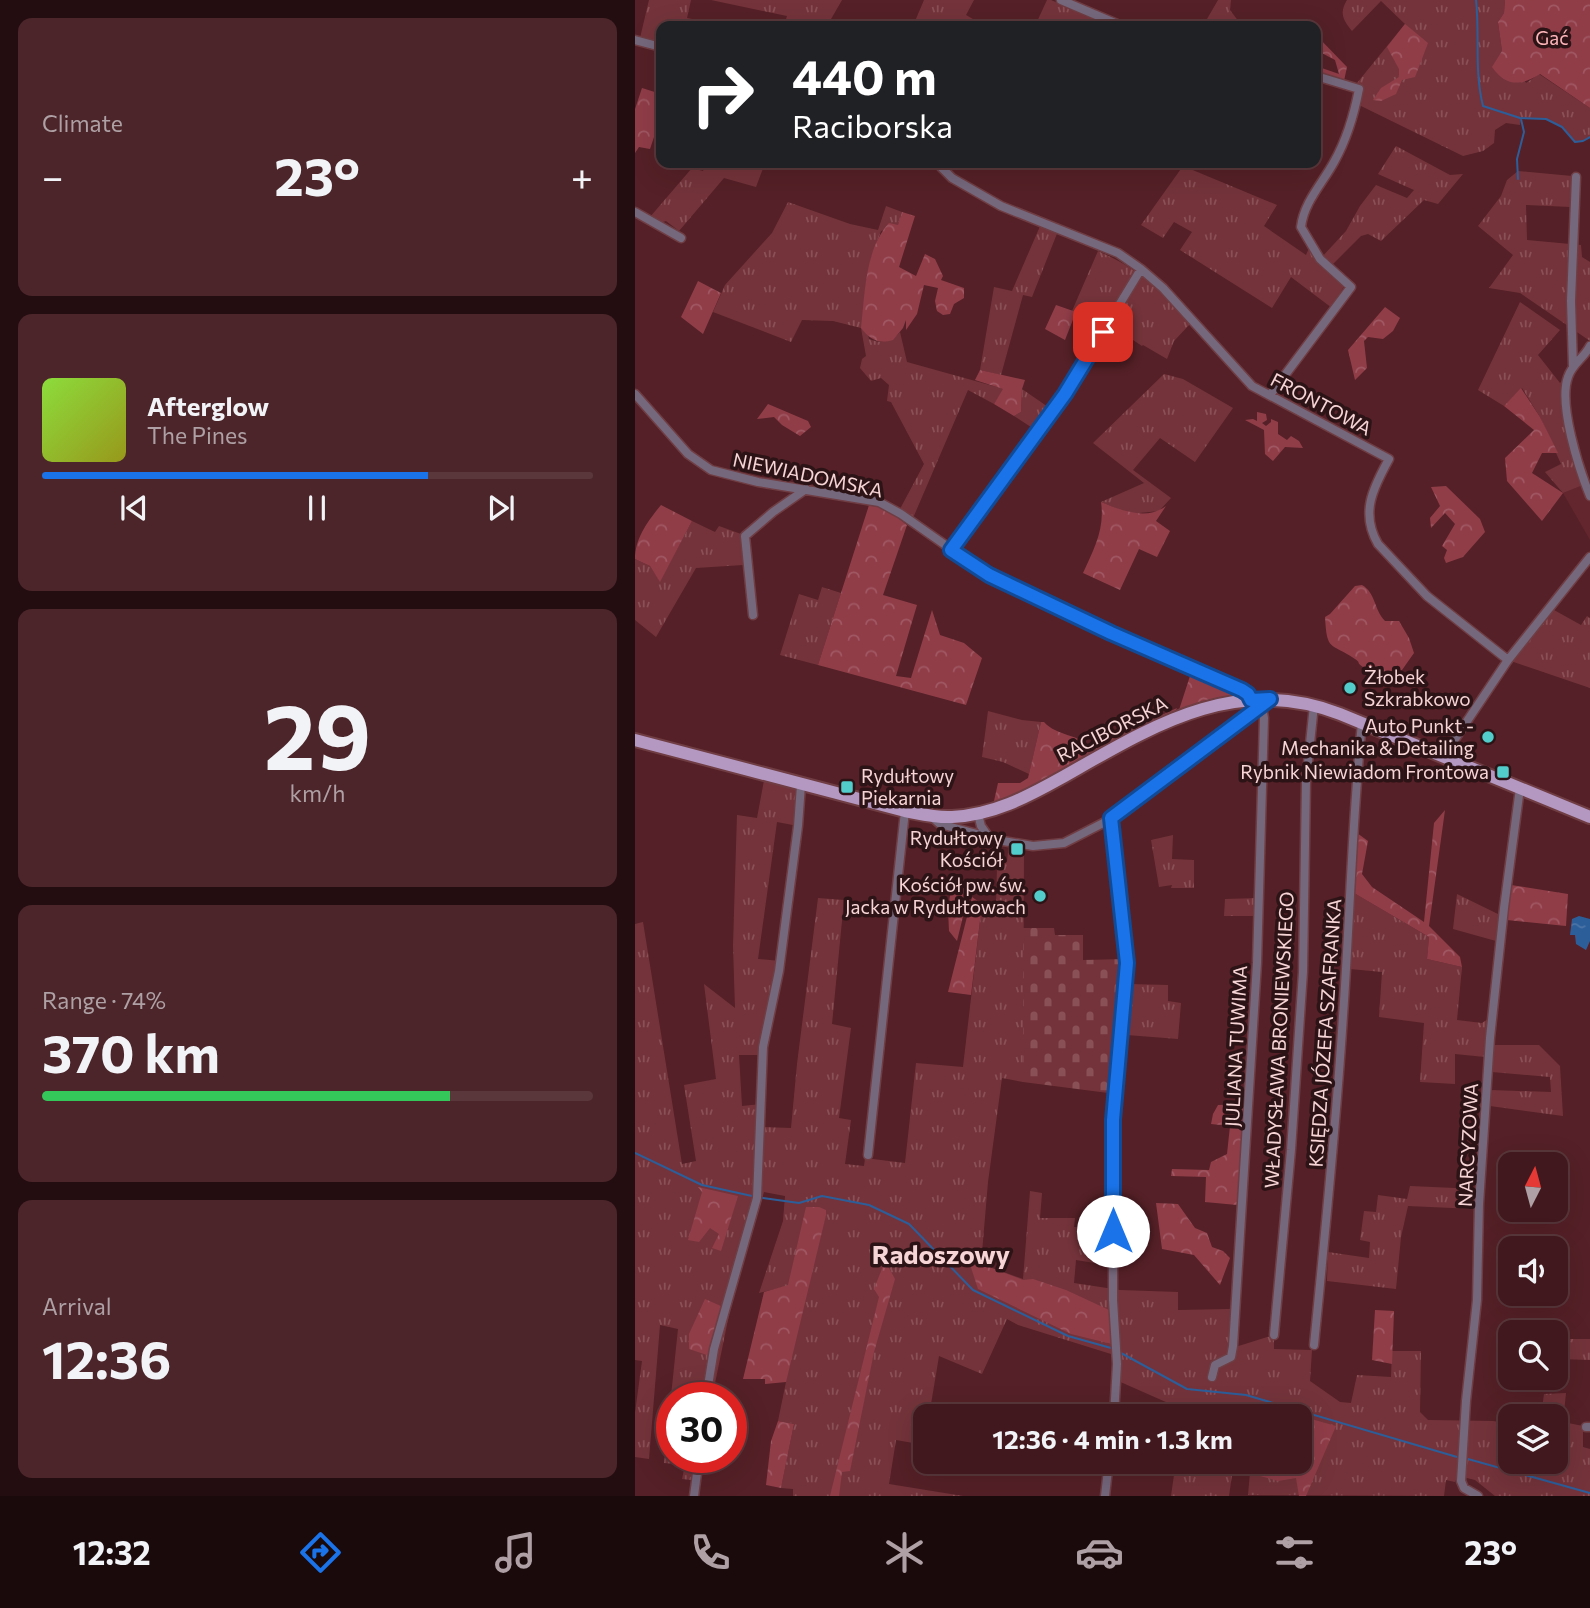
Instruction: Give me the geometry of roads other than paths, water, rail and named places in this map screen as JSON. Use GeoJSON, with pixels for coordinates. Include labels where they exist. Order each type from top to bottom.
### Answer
{"type":"FeatureCollection","features":[{"type":"Feature","properties":{"kind":"main road","name":"RACIBORSKA"},"geometry":{"type":"LineString","coordinates":[[635,740],[905,811],[953,817],[978,814],[1024,799],[1143,732],[1188,712],[1220,704],[1261,702],[1314,705],[1445,753],[1590,817]]}},
{"type":"Feature","properties":{"kind":"street"},"geometry":{"type":"LineString","coordinates":[[1061,0],[1110,21]]}},
{"type":"Feature","properties":{"kind":"street"},"geometry":{"type":"LineString","coordinates":[[635,40],[656,46]]}},
{"type":"Feature","properties":{"kind":"street"},"geometry":{"type":"LineString","coordinates":[[1270,395],[1351,287],[1319,259],[1301,227],[1306,205],[1334,163],[1350,130],[1359,89],[1321,78]]}},
{"type":"Feature","properties":{"kind":"street","name":"FRONTOWA"},"geometry":{"type":"LineString","coordinates":[[942,168],[952,178],[1001,206],[1118,253],[1163,288],[1252,386],[1389,459],[1376,482],[1368,509],[1370,527],[1378,544],[1427,596],[1508,660]]}},
{"type":"Feature","properties":{"kind":"street"},"geometry":{"type":"LineString","coordinates":[[1577,177],[1571,301],[1573,367],[1565,386],[1565,401],[1577,458],[1590,496]]}},
{"type":"Feature","properties":{"kind":"street"},"geometry":{"type":"LineString","coordinates":[[635,212],[681,238]]}},
{"type":"Feature","properties":{"kind":"street"},"geometry":{"type":"LineString","coordinates":[[951,550],[1065,394],[1141,269]]}},
{"type":"Feature","properties":{"kind":"street"},"geometry":{"type":"LineString","coordinates":[[1573,367],[1585,356],[1590,346]]}},
{"type":"Feature","properties":{"kind":"street","name":"NIEWIADOMSKA"},"geometry":{"type":"LineString","coordinates":[[635,394],[667,432],[700,463],[719,472],[879,502],[901,514],[989,575],[1111,633],[1232,685],[1261,702]]}},
{"type":"Feature","properties":{"kind":"street"},"geometry":{"type":"LineString","coordinates":[[753,615],[745,536],[806,489]]}},
{"type":"Feature","properties":{"kind":"street"},"geometry":{"type":"LineString","coordinates":[[1445,753],[1508,660],[1590,558]]}},
{"type":"Feature","properties":{"kind":"street","name":"RACIBORSKA"},"geometry":{"type":"LineString","coordinates":[[932,816],[940,824],[1033,846],[1064,843],[1111,818],[1261,702]]}},
{"type":"Feature","properties":{"kind":"street","name":"JULIANA TUWIMA"},"geometry":{"type":"LineString","coordinates":[[1212,1377],[1215,1365],[1231,1357],[1233,1346],[1257,963],[1264,718],[1261,702]]}},
{"type":"Feature","properties":{"kind":"street","name":"WŁADYSŁAWA BRONIEWSKIEGO"},"geometry":{"type":"LineString","coordinates":[[1274,1335],[1291,1150],[1303,972],[1306,782],[1314,705]]}},
{"type":"Feature","properties":{"kind":"street","name":"KSIĘDZA JÓZEFA SZAFRANKA"},"geometry":{"type":"LineString","coordinates":[[1314,1345],[1337,1100],[1351,893],[1354,800],[1362,723]]}},
{"type":"Feature","properties":{"kind":"street"},"geometry":{"type":"LineString","coordinates":[[709,1382],[714,1349],[757,1198],[763,1047],[779,971],[801,785]]}},
{"type":"Feature","properties":{"kind":"street","name":"NARCYZOWA"},"geometry":{"type":"LineString","coordinates":[[1478,1496],[1461,1484],[1466,1401],[1477,1300],[1479,1205],[1490,1038],[1520,788]]}},
{"type":"Feature","properties":{"kind":"street"},"geometry":{"type":"LineString","coordinates":[[868,1155],[905,811]]}},
{"type":"Feature","properties":{"kind":"street"},"geometry":{"type":"LineString","coordinates":[[978,814],[983,831],[989,836]]}},
{"type":"Feature","properties":{"kind":"street"},"geometry":{"type":"LineString","coordinates":[[1111,818],[1127,963],[1113,1120],[1113,1300],[1117,1364],[1115,1404]]}},
{"type":"Feature","properties":{"kind":"street"},"geometry":{"type":"LineString","coordinates":[[694,1496],[697,1473]]}},
{"type":"Feature","properties":{"kind":"street"},"geometry":{"type":"LineString","coordinates":[[1105,1496],[1108,1474]]}},
{"type":"Feature","properties":{"kind":"water"},"geometry":{"type":"Polygon","coordinates":[[[1579,916],[1590,919],[1590,941],[1586,950],[1576,944],[1575,935],[1570,935],[1572,919],[1579,916]]]}},
{"type":"Feature","properties":{"kind":"waterway"},"geometry":{"type":"LineString","coordinates":[[1476,0],[1479,79],[1483,106],[1520,118],[1546,119],[1562,127],[1575,142],[1590,137]]}},
{"type":"Feature","properties":{"kind":"waterway"},"geometry":{"type":"LineString","coordinates":[[1518,179],[1517,159],[1524,132],[1521,119]]}},
{"type":"Feature","properties":{"kind":"waterway"},"geometry":{"type":"LineString","coordinates":[[635,1153],[702,1185],[752,1196]]}},
{"type":"Feature","properties":{"kind":"waterway"},"geometry":{"type":"LineString","coordinates":[[763,1198],[799,1203],[822,1196],[869,1205],[909,1224],[973,1290],[1068,1336],[1111,1348]]}},
{"type":"Feature","properties":{"kind":"waterway"},"geometry":{"type":"LineString","coordinates":[[1121,1353],[1187,1389],[1246,1395],[1457,1457]]}},
{"type":"Feature","properties":{"kind":"waterway"},"geometry":{"type":"LineString","coordinates":[[1468,1459],[1590,1493]]}},
{"type":"Feature","properties":{"kind":"place","name":"Żłobek Szkrabkowo"},"geometry":{"type":"Point","coordinates":[1350,688]}},
{"type":"Feature","properties":{"kind":"place","name":"Auto Punkt - Mechanika & Detailing"},"geometry":{"type":"Point","coordinates":[1488,737]}},
{"type":"Feature","properties":{"kind":"place","name":"Rybnik Niewiadom Frontowa"},"geometry":{"type":"Point","coordinates":[1503,772]}},
{"type":"Feature","properties":{"kind":"place","name":"Rydułtowy Piekarnia"},"geometry":{"type":"Point","coordinates":[847,787]}},
{"type":"Feature","properties":{"kind":"place","name":"Rydułtowy Kościół"},"geometry":{"type":"Point","coordinates":[1017,849]}},
{"type":"Feature","properties":{"kind":"place","name":"Kościół pw. św. Jacka w Rydułtowach"},"geometry":{"type":"Point","coordinates":[1040,896]}},
{"type":"Feature","properties":{"kind":"district","name":"Radoszowy"},"geometry":{"type":"Point","coordinates":[941,1255]}},
{"type":"Feature","properties":{"kind":"park label","name":"Gać"},"geometry":{"type":"Point","coordinates":[1552,38]}}]}
